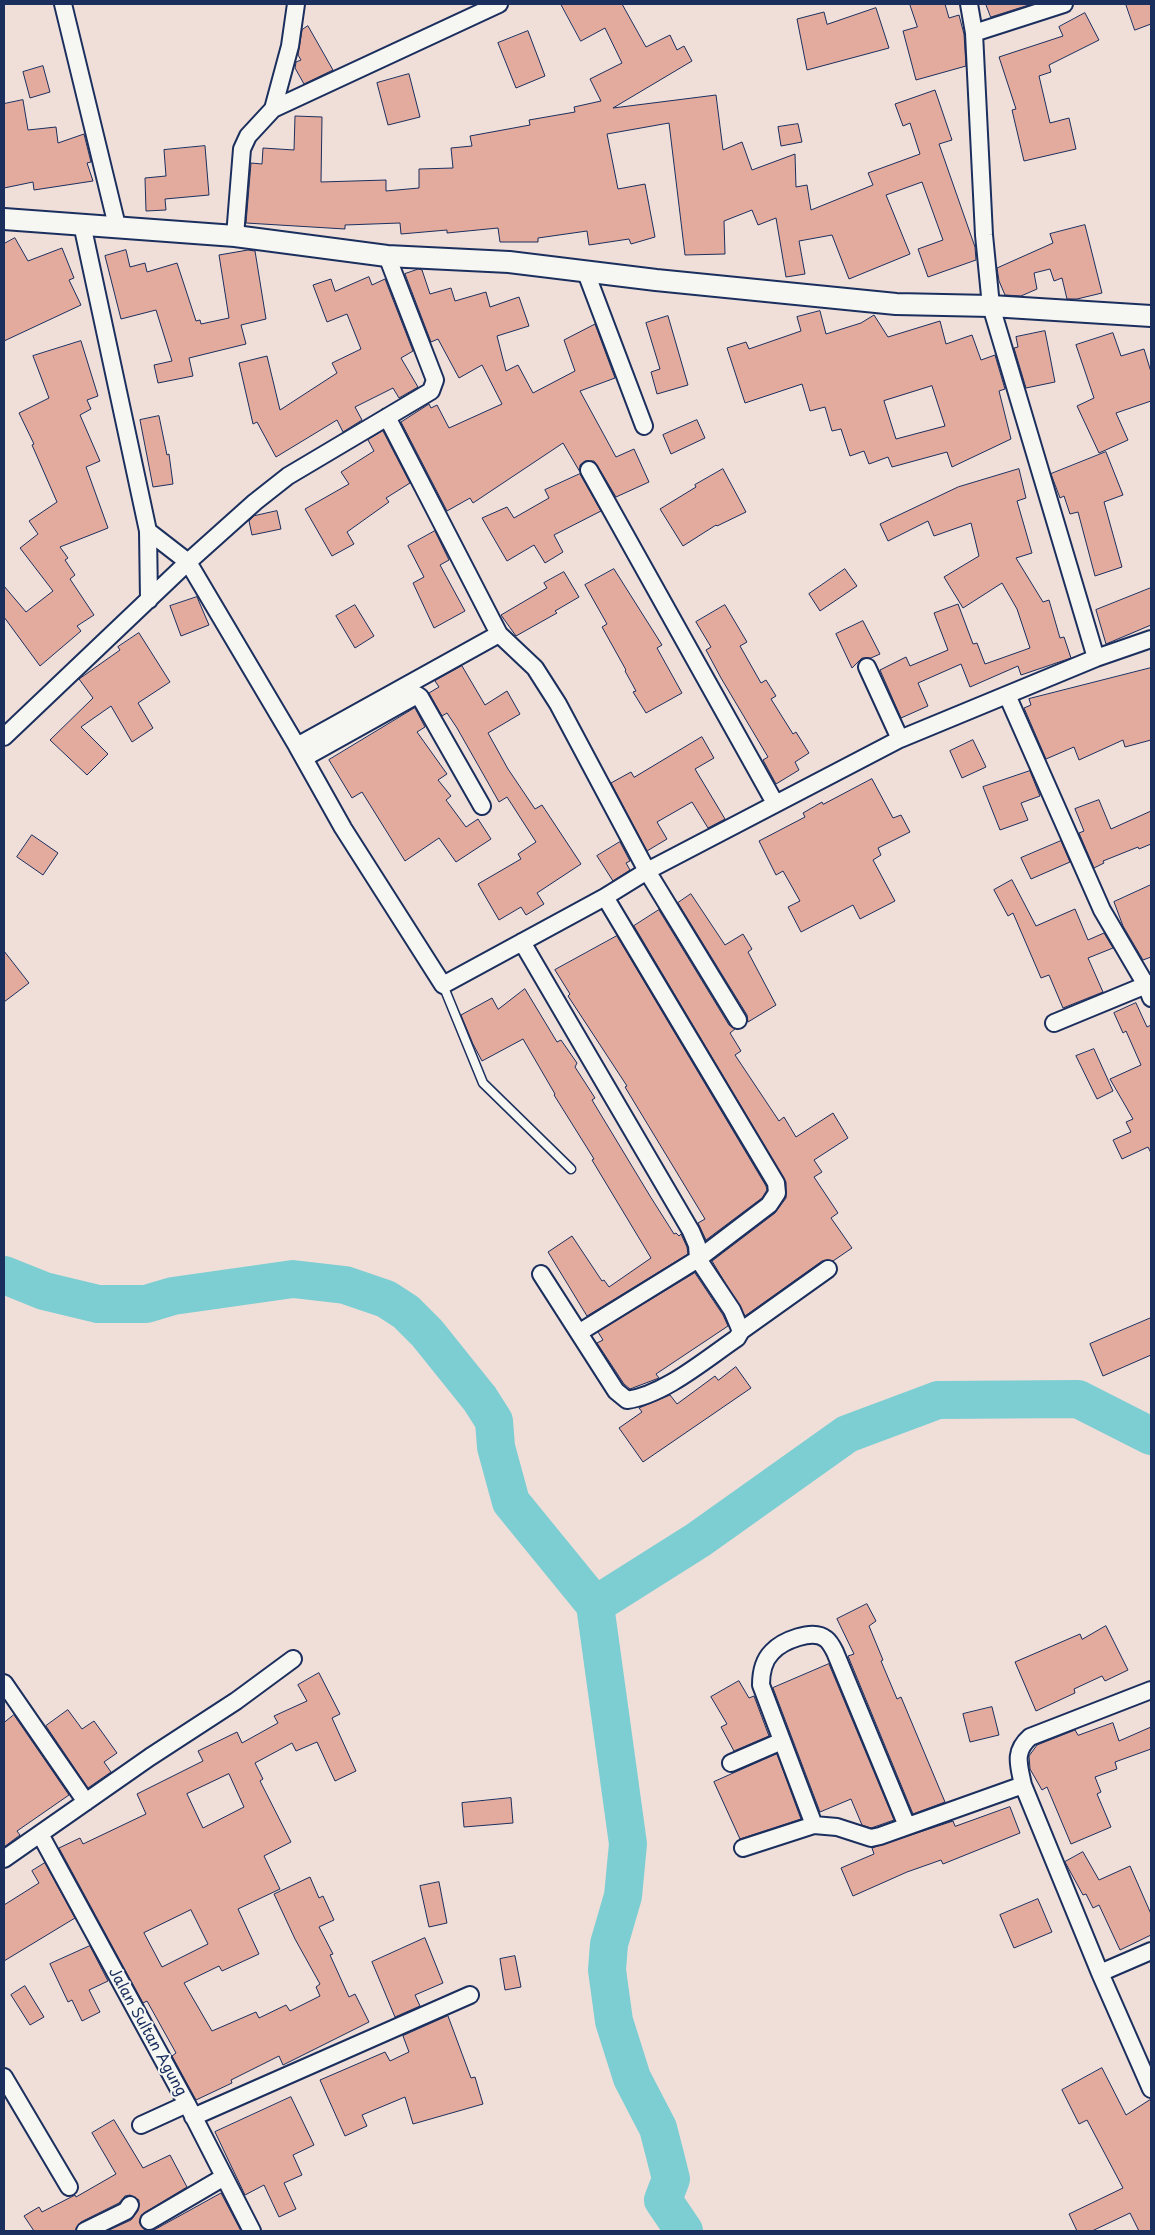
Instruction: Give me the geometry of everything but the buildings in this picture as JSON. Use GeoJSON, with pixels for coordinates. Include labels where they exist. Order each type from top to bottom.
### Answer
{"type":"FeatureCollection","features":[{"type":"Feature","properties":{"kind":"street"},"geometry":{"type":"LineString","coordinates":[[63,4],[117,226]]}},
{"type":"Feature","properties":{"kind":"street"},"geometry":{"type":"LineString","coordinates":[[273,109],[290,46],[296,4]]}},
{"type":"Feature","properties":{"kind":"street"},"geometry":{"type":"LineString","coordinates":[[235,236],[242,149],[252,131],[273,109],[499,4]]}},
{"type":"Feature","properties":{"kind":"street"},"geometry":{"type":"LineString","coordinates":[[969,4],[974,33],[984,235],[991,306],[1096,658]]}},
{"type":"Feature","properties":{"kind":"street"},"geometry":{"type":"LineString","coordinates":[[974,33],[1064,4]]}},
{"type":"Feature","properties":{"kind":"street"},"geometry":{"type":"LineString","coordinates":[[4,218],[235,236],[386,256],[509,262],[656,280],[887,303],[991,306],[1151,316]]}},
{"type":"Feature","properties":{"kind":"street"},"geometry":{"type":"LineString","coordinates":[[82,224],[148,531],[149,600]]}},
{"type":"Feature","properties":{"kind":"street"},"geometry":{"type":"LineString","coordinates":[[4,737],[188,562],[288,476],[428,394],[435,380],[386,256]]}},
{"type":"Feature","properties":{"kind":"street"},"geometry":{"type":"LineString","coordinates":[[585,270],[644,426]]}},
{"type":"Feature","properties":{"kind":"street"},"geometry":{"type":"LineString","coordinates":[[387,417],[500,634],[535,668],[558,704],[647,871],[738,1020]]}},
{"type":"Feature","properties":{"kind":"street"},"geometry":{"type":"LineString","coordinates":[[589,470],[775,803]]}},
{"type":"Feature","properties":{"kind":"street"},"geometry":{"type":"LineString","coordinates":[[148,531],[188,562],[301,752],[343,828],[443,985],[605,897],[647,871],[900,739],[1096,658],[1151,639]]}},
{"type":"Feature","properties":{"kind":"street"},"geometry":{"type":"LineString","coordinates":[[301,752],[500,634]]}},
{"type":"Feature","properties":{"kind":"street"},"geometry":{"type":"LineString","coordinates":[[867,667],[900,739]]}},
{"type":"Feature","properties":{"kind":"street"},"geometry":{"type":"LineString","coordinates":[[301,752],[417,695],[420,697],[482,806]]}},
{"type":"Feature","properties":{"kind":"street"},"geometry":{"type":"LineString","coordinates":[[1007,695],[1027,738],[1053,804],[1102,910],[1150,989],[1054,1023]]}},
{"type":"Feature","properties":{"kind":"street"},"geometry":{"type":"LineString","coordinates":[[580,1332],[698,1259],[769,1205],[777,1193],[776,1183],[605,897]]}},
{"type":"Feature","properties":{"kind":"street"},"geometry":{"type":"LineString","coordinates":[[522,942],[691,1231],[697,1245],[698,1259],[732,1310],[741,1331]]}},
{"type":"Feature","properties":{"kind":"street"},"geometry":{"type":"LineString","coordinates":[[541,1274],[580,1332],[616,1391],[627,1400],[642,1398],[658,1390],[737,1338],[741,1331],[828,1269]]}},
{"type":"Feature","properties":{"kind":"street"},"geometry":{"type":"LineString","coordinates":[[814,1825],[761,1685],[761,1670],[771,1653],[778,1648],[786,1643],[814,1634],[826,1639],[836,1652],[907,1826]]}},
{"type":"Feature","properties":{"kind":"street"},"geometry":{"type":"LineString","coordinates":[[4,1858],[150,1757],[236,1701],[293,1659]]}},
{"type":"Feature","properties":{"kind":"street"},"geometry":{"type":"LineString","coordinates":[[4,1683],[86,1802]]}},
{"type":"Feature","properties":{"kind":"street"},"geometry":{"type":"LineString","coordinates":[[1151,1690],[1030,1736],[1019,1750],[1023,1785],[1100,1973],[1151,2089]]}},
{"type":"Feature","properties":{"kind":"street"},"geometry":{"type":"LineString","coordinates":[[731,1763],[782,1742]]}},
{"type":"Feature","properties":{"kind":"street"},"geometry":{"type":"LineString","coordinates":[[743,1848],[814,1825],[838,1828],[871,1838],[1023,1785]]}},
{"type":"Feature","properties":{"kind":"street","name":"Jalan Sultan Agung"},"geometry":{"type":"LineString","coordinates":[[40,1834],[190,2110],[252,2231]]}},
{"type":"Feature","properties":{"kind":"street"},"geometry":{"type":"LineString","coordinates":[[1100,1973],[1151,1952]]}},
{"type":"Feature","properties":{"kind":"street"},"geometry":{"type":"LineString","coordinates":[[141,2125],[190,2110],[470,1995]]}},
{"type":"Feature","properties":{"kind":"street"},"geometry":{"type":"LineString","coordinates":[[4,2077],[69,2187]]}},
{"type":"Feature","properties":{"kind":"street"},"geometry":{"type":"LineString","coordinates":[[149,2221],[224,2178]]}},
{"type":"Feature","properties":{"kind":"street"},"geometry":{"type":"LineString","coordinates":[[85,2231],[126,2211],[130,2205]]}},
{"type":"Feature","properties":{"kind":"lane"},"geometry":{"type":"LineString","coordinates":[[443,985],[483,1083],[571,1169]]}},
{"type":"Feature","properties":{"kind":"waterway"},"geometry":{"type":"LineString","coordinates":[[4,1275],[44,1291],[98,1304],[146,1304],[173,1296],[293,1279],[345,1285],[386,1299],[406,1312],[427,1333],[480,1399],[494,1421],[496,1447],[511,1502],[595,1605],[628,1844],[623,1896],[609,1944],[607,1970],[614,2021],[632,2078],[658,2128],[671,2179],[663,2200],[684,2231]]}},
{"type":"Feature","properties":{"kind":"waterway"},"geometry":{"type":"LineString","coordinates":[[595,1605],[698,1540],[847,1434],[938,1400],[1078,1399],[1151,1436]]}}]}
